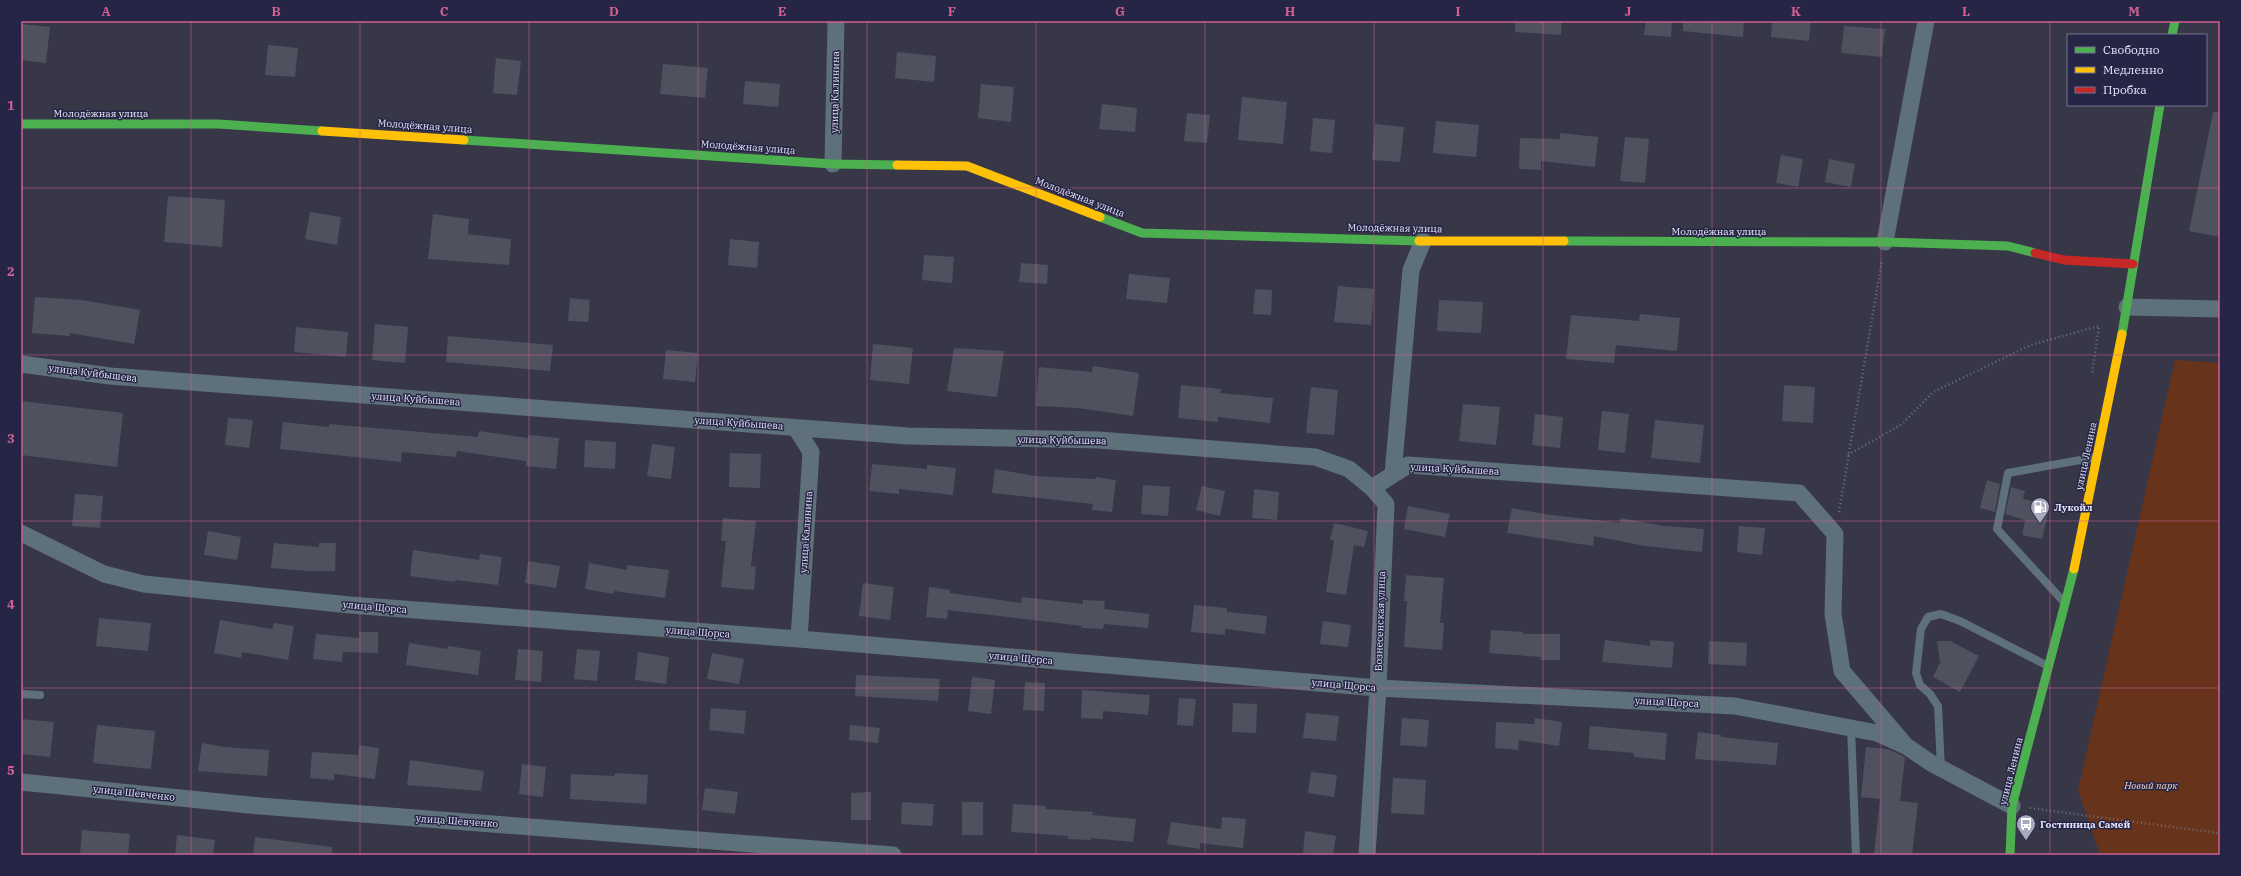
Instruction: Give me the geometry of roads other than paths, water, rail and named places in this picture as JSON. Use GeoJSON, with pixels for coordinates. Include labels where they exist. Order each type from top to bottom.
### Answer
{"type":"FeatureCollection","features":[{"type":"Feature","properties":{"kind":"street","name":"улица Калинина"},"geometry":{"type":"LineString","coordinates":[[833,164],[836,21]]}},
{"type":"Feature","properties":{"kind":"street"},"geometry":{"type":"LineString","coordinates":[[1885,242],[1926,21]]}},
{"type":"Feature","properties":{"kind":"street"},"geometry":{"type":"LineString","coordinates":[[2172,34],[2175,21]]}},
{"type":"Feature","properties":{"kind":"street","name":"улица Ленина"},"geometry":{"type":"LineString","coordinates":[[2010,855],[2012,806],[2066,604],[2098,457],[2127,307],[2160,106]]}},
{"type":"Feature","properties":{"kind":"street","name":"Молодёжная улица"},"geometry":{"type":"LineString","coordinates":[[21,124],[218,124],[833,164],[967,166],[1142,233],[1423,241],[1885,242],[2008,246],[2064,260],[2133,264]]}},
{"type":"Feature","properties":{"kind":"street"},"geometry":{"type":"LineString","coordinates":[[1393,474],[1411,270],[1423,241]]}},
{"type":"Feature","properties":{"kind":"street"},"geometry":{"type":"LineString","coordinates":[[2127,307],[2220,309]]}},
{"type":"Feature","properties":{"kind":"street","name":"улица Куйбышева"},"geometry":{"type":"LineString","coordinates":[[21,364],[110,376],[796,428],[908,436],[1099,440],[1315,457],[1349,468],[1372,488],[1408,465],[1800,494],[1835,534],[1833,614],[1842,671],[1906,746]]}},
{"type":"Feature","properties":{"kind":"street","name":"улица Калинина"},"geometry":{"type":"LineString","coordinates":[[796,428],[811,452],[799,640]]}},
{"type":"Feature","properties":{"kind":"street","name":"Вознесенская улица"},"geometry":{"type":"LineString","coordinates":[[1367,855],[1378,688],[1386,504],[1372,488]]}},
{"type":"Feature","properties":{"kind":"street","name":"улица Щорса"},"geometry":{"type":"LineString","coordinates":[[21,533],[104,574],[144,584],[350,605],[799,640],[1378,688],[1736,706],[1877,733],[1906,746],[1941,769],[2012,806]]}},
{"type":"Feature","properties":{"kind":"street","name":"улица Шевченко"},"geometry":{"type":"LineString","coordinates":[[21,782],[260,806],[774,850],[893,855]]}},
{"type":"Feature","properties":{"kind":"lane"},"geometry":{"type":"LineString","coordinates":[[2066,604],[1997,529],[2008,473],[2098,457]]}},
{"type":"Feature","properties":{"kind":"lane"},"geometry":{"type":"LineString","coordinates":[[1941,769],[1938,706],[1930,694],[1920,684],[1916,673],[1921,629],[1928,617],[1941,614],[1960,621],[2049,666]]}},
{"type":"Feature","properties":{"kind":"lane"},"geometry":{"type":"LineString","coordinates":[[21,694],[40,695]]}},
{"type":"Feature","properties":{"kind":"lane"},"geometry":{"type":"LineString","coordinates":[[1851,728],[1856,855]]}},
{"type":"Feature","properties":{"kind":"place","name":"Лукойл"},"geometry":{"type":"Point","coordinates":[2040,524]}},
{"type":"Feature","properties":{"kind":"place","name":"Гостиница Самей"},"geometry":{"type":"Point","coordinates":[2026,841]}},
{"type":"Feature","properties":{"kind":"park label","name":"Новый парк"},"geometry":{"type":"Point","coordinates":[2151,785]}}]}
